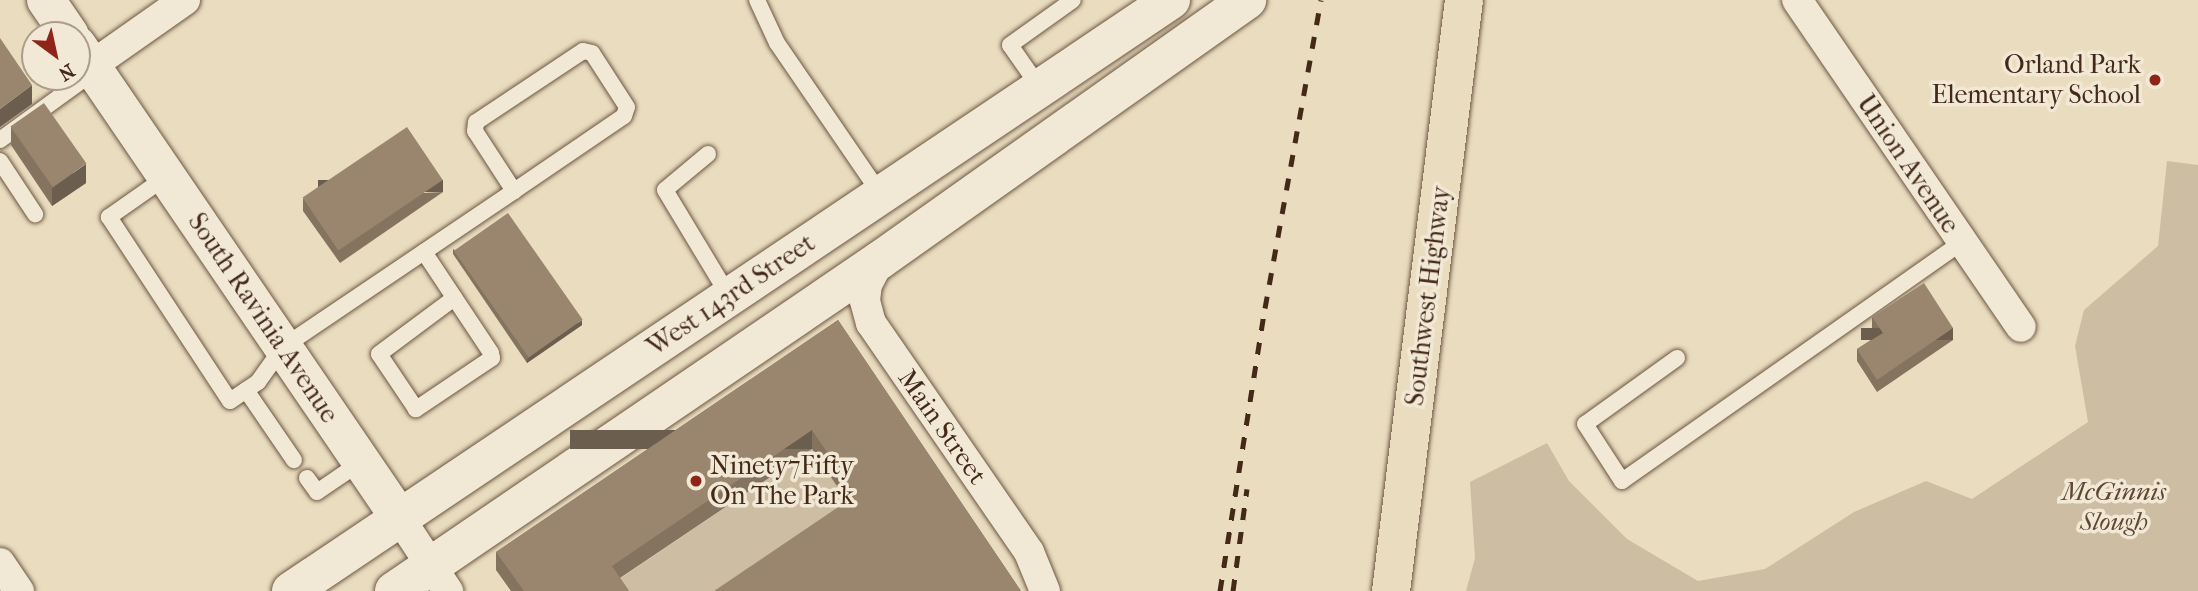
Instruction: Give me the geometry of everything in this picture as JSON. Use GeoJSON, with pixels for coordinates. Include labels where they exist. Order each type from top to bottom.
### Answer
{"type":"FeatureCollection","features":[{"type":"Feature","properties":{"kind":"main road"},"geometry":{"type":"LineString","coordinates":[[46,0],[60,21]]}},
{"type":"Feature","properties":{"kind":"main road","name":"West 143rd Street"},"geometry":{"type":"LineString","coordinates":[[292,591],[1171,0]]}},
{"type":"Feature","properties":{"kind":"main road"},"geometry":{"type":"LineString","coordinates":[[394,591],[440,578],[799,316],[1247,0]]}},
{"type":"Feature","properties":{"kind":"main road","name":"Southwest Highway"},"geometry":{"type":"LineString","coordinates":[[1391,591],[1464,0]]}},
{"type":"Feature","properties":{"kind":"main road","name":"South Ravinia Avenue"},"geometry":{"type":"LineString","coordinates":[[91,65],[399,517]]}},
{"type":"Feature","properties":{"kind":"street"},"geometry":{"type":"LineString","coordinates":[[91,59],[185,0]]}},
{"type":"Feature","properties":{"kind":"street"},"geometry":{"type":"LineString","coordinates":[[1171,0],[1196,38]]}},
{"type":"Feature","properties":{"kind":"street","name":"Union Avenue"},"geometry":{"type":"LineString","coordinates":[[1797,0],[2021,327]]}},
{"type":"Feature","properties":{"kind":"street","name":"Main Street"},"geometry":{"type":"LineString","coordinates":[[880,260],[867,284],[865,302],[876,332],[1029,552],[1045,591]]}},
{"type":"Feature","properties":{"kind":"street"},"geometry":{"type":"LineString","coordinates":[[799,316],[826,306],[848,307],[876,332]]}},
{"type":"Feature","properties":{"kind":"street","name":"South Ravinia Avenue"},"geometry":{"type":"LineString","coordinates":[[399,517],[440,578]]}},
{"type":"Feature","properties":{"kind":"street"},"geometry":{"type":"LineString","coordinates":[[0,563],[19,591]]}},
{"type":"Feature","properties":{"kind":"lane"},"geometry":{"type":"LineString","coordinates":[[757,0],[777,43],[881,195]]}},
{"type":"Feature","properties":{"kind":"lane"},"geometry":{"type":"LineString","coordinates":[[1040,88],[1010,45],[1073,0]]}},
{"type":"Feature","properties":{"kind":"lane"},"geometry":{"type":"LineString","coordinates":[[167,176],[109,217],[230,401],[258,382],[283,347],[514,191],[627,112],[592,53],[583,51],[476,122],[475,131],[514,191]]}},
{"type":"Feature","properties":{"kind":"lane"},"geometry":{"type":"LineString","coordinates":[[0,141],[55,91]]}},
{"type":"Feature","properties":{"kind":"lane"},"geometry":{"type":"LineString","coordinates":[[708,154],[665,190],[729,296]]}},
{"type":"Feature","properties":{"kind":"lane"},"geometry":{"type":"LineString","coordinates":[[0,161],[35,214]]}},
{"type":"Feature","properties":{"kind":"lane"},"geometry":{"type":"LineString","coordinates":[[1677,358],[1585,424],[1622,481],[1962,243]]}},
{"type":"Feature","properties":{"kind":"lane"},"geometry":{"type":"LineString","coordinates":[[424,252],[454,298],[492,358],[416,409],[379,354],[454,298]]}},
{"type":"Feature","properties":{"kind":"lane"},"geometry":{"type":"LineString","coordinates":[[246,390],[294,460]]}},
{"type":"Feature","properties":{"kind":"lane"},"geometry":{"type":"LineString","coordinates":[[307,478],[317,492],[361,461]]}},
{"type":"Feature","properties":{"kind":"green space","name":"McGinnis Slough"},"geometry":{"type":"Polygon","coordinates":[[[2167,161],[2198,165],[2198,591],[1466,591],[1475,558],[1470,482],[1547,443],[1569,481],[1627,539],[1698,581],[1765,569],[1854,512],[1926,481],[1972,499],[2088,422],[2075,346],[2084,310],[2158,246],[2167,161]]]}},
{"type":"Feature","properties":{"kind":"green space"},"geometry":{"type":"Polygon","coordinates":[[[812,449],[856,513],[741,591],[616,591],[612,584],[812,449]]]}},
{"type":"Feature","properties":{"kind":"building"},"geometry":{"type":"Polygon","coordinates":[[[0,38],[21,69],[21,91],[24,91],[0,109],[0,38]]]}},
{"type":"Feature","properties":{"kind":"building"},"geometry":{"type":"Polygon","coordinates":[[[44,103],[86,164],[53,187],[10,127],[44,103]]]}},
{"type":"Feature","properties":{"kind":"building"},"geometry":{"type":"Polygon","coordinates":[[[407,127],[443,180],[338,251],[303,197],[407,127]]]}},
{"type":"Feature","properties":{"kind":"building"},"geometry":{"type":"Polygon","coordinates":[[[508,213],[583,319],[529,357],[454,251],[508,213]]]}},
{"type":"Feature","properties":{"kind":"building"},"geometry":{"type":"Polygon","coordinates":[[[1924,283],[1953,328],[1877,380],[1857,349],[1883,333],[1872,317],[1924,283]]]}},
{"type":"Feature","properties":{"kind":"building","name":"Ninety7Fifty On The Park"},"geometry":{"type":"Polygon","coordinates":[[[838,320],[1021,591],[714,591],[856,495],[812,430],[612,566],[629,591],[524,591],[496,552],[838,320]]]}},
{"type":"Feature","properties":{"kind":"railway"},"geometry":{"type":"LineString","coordinates":[[1220,591],[1265,308],[1321,0]]}},
{"type":"Feature","properties":{"kind":"railway"},"geometry":{"type":"LineString","coordinates":[[1233,591],[1247,489]]}},
{"type":"Feature","properties":{"kind":"place","name":"Orland Park Elementary School"},"geometry":{"type":"Point","coordinates":[2155,80]}},
{"type":"Feature","properties":{"kind":"place","name":"Ninety7Fifty On The Park"},"geometry":{"type":"Point","coordinates":[696,481]}}]}
